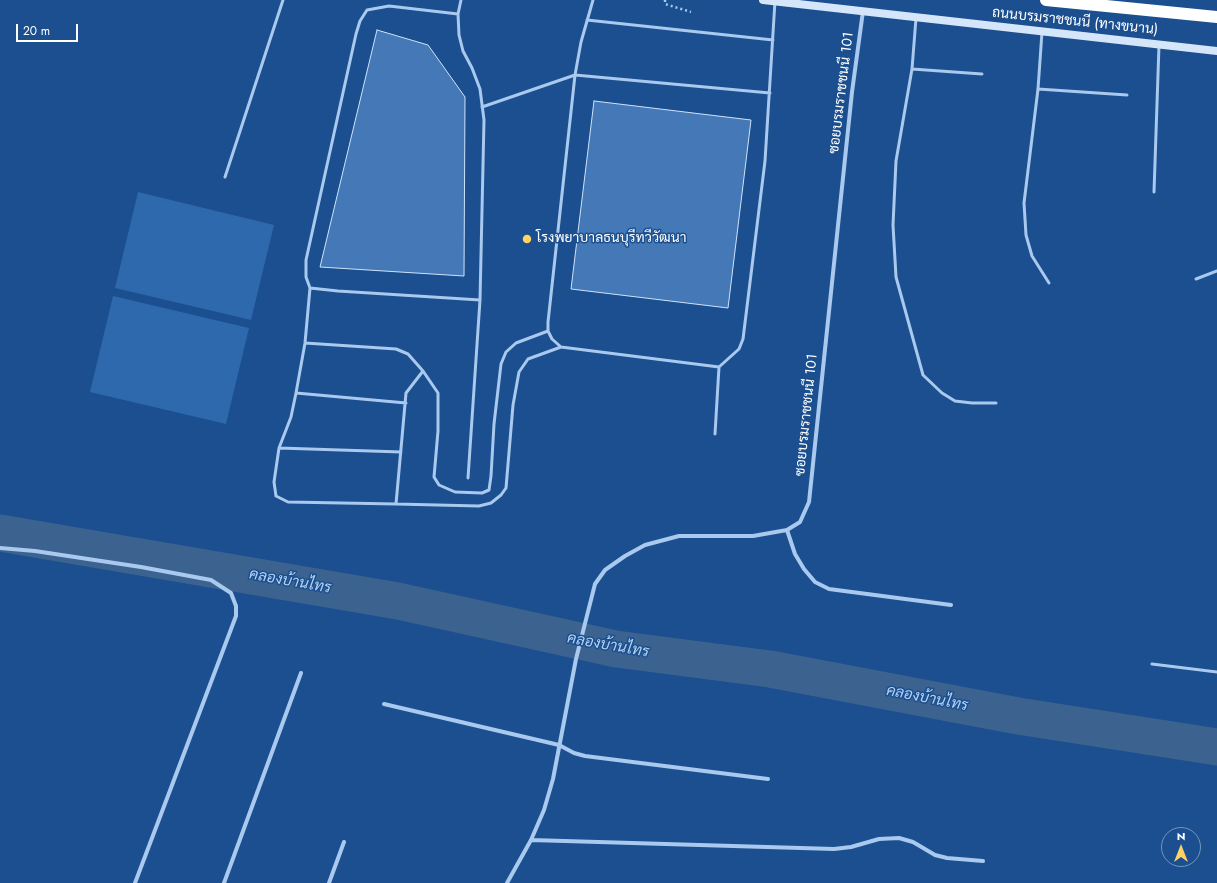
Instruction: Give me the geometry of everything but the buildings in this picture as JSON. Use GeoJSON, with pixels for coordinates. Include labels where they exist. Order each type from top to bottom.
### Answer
{"type":"FeatureCollection","features":[{"type":"Feature","properties":{"kind":"highway"},"geometry":{"type":"LineString","coordinates":[[1046,0],[1217,17]]}},
{"type":"Feature","properties":{"kind":"main road","name":"ถนนบรมราชชนนี (ทางขนาน)"},"geometry":{"type":"LineString","coordinates":[[763,0],[1217,52]]}},
{"type":"Feature","properties":{"kind":"street","name":"ซอยบรมราชชนนี 101"},"geometry":{"type":"LineString","coordinates":[[507,883],[531,840],[544,810],[553,779],[576,659],[595,584],[605,570],[625,556],[645,545],[679,536],[753,536],[787,530],[800,522],[809,502],[852,92],[863,11]]}},
{"type":"Feature","properties":{"kind":"street"},"geometry":{"type":"LineString","coordinates":[[787,530],[795,554],[804,569],[815,582],[829,589],[951,605]]}},
{"type":"Feature","properties":{"kind":"street"},"geometry":{"type":"LineString","coordinates":[[0,548],[58,554],[211,580],[231,593],[236,606],[236,616],[135,883]]}},
{"type":"Feature","properties":{"kind":"street"},"geometry":{"type":"LineString","coordinates":[[224,883],[301,673]]}},
{"type":"Feature","properties":{"kind":"street"},"geometry":{"type":"LineString","coordinates":[[384,704],[559,744],[574,753],[603,759],[768,779]]}},
{"type":"Feature","properties":{"kind":"street"},"geometry":{"type":"LineString","coordinates":[[531,840],[834,849],[851,847],[879,839],[899,838],[914,842],[935,855],[947,858],[983,861]]}},
{"type":"Feature","properties":{"kind":"street"},"geometry":{"type":"LineString","coordinates":[[329,883],[344,842]]}},
{"type":"Feature","properties":{"kind":"lane"},"geometry":{"type":"LineString","coordinates":[[225,177],[283,0]]}},
{"type":"Feature","properties":{"kind":"lane"},"geometry":{"type":"LineString","coordinates":[[461,0],[458,14],[459,35],[462,51],[472,68],[480,89],[484,120],[480,300],[468,478]]}},
{"type":"Feature","properties":{"kind":"lane"},"geometry":{"type":"LineString","coordinates":[[561,347],[552,339],[548,331],[548,322],[575,75],[581,42],[594,0]]}},
{"type":"Feature","properties":{"kind":"lane"},"geometry":{"type":"LineString","coordinates":[[715,434],[719,367],[739,349],[743,339],[765,162],[774,40],[775,1]]}},
{"type":"Feature","properties":{"kind":"lane"},"geometry":{"type":"LineString","coordinates":[[458,14],[389,6],[368,10],[360,21],[306,260],[306,277],[310,288],[305,343],[291,418],[278,448],[274,482],[276,496],[288,502],[479,506],[491,503],[502,495],[506,488],[513,405],[519,372],[528,359],[561,347],[719,367]]}},
{"type":"Feature","properties":{"kind":"lane"},"geometry":{"type":"LineString","coordinates":[[916,18],[912,69],[896,161],[893,225],[896,277],[923,375],[942,393],[955,401],[996,403]]}},
{"type":"Feature","properties":{"kind":"lane"},"geometry":{"type":"LineString","coordinates":[[587,20],[774,40]]}},
{"type":"Feature","properties":{"kind":"lane"},"geometry":{"type":"LineString","coordinates":[[1042,32],[1038,89],[1024,203],[1026,235],[1032,256],[1049,283]]}},
{"type":"Feature","properties":{"kind":"lane"},"geometry":{"type":"LineString","coordinates":[[1154,192],[1159,45]]}},
{"type":"Feature","properties":{"kind":"lane"},"geometry":{"type":"LineString","coordinates":[[912,69],[982,74]]}},
{"type":"Feature","properties":{"kind":"lane"},"geometry":{"type":"LineString","coordinates":[[482,107],[575,75],[770,94]]}},
{"type":"Feature","properties":{"kind":"lane"},"geometry":{"type":"LineString","coordinates":[[1038,89],[1127,94]]}},
{"type":"Feature","properties":{"kind":"lane"},"geometry":{"type":"LineString","coordinates":[[1196,279],[1217,271]]}},
{"type":"Feature","properties":{"kind":"lane"},"geometry":{"type":"LineString","coordinates":[[310,288],[480,300]]}},
{"type":"Feature","properties":{"kind":"lane"},"geometry":{"type":"LineString","coordinates":[[305,343],[396,349],[408,354],[423,371],[438,393],[438,430],[434,477],[439,486],[455,492],[482,493],[489,490],[494,424],[501,364],[506,352],[516,343],[548,331]]}},
{"type":"Feature","properties":{"kind":"lane"},"geometry":{"type":"LineString","coordinates":[[396,504],[406,393],[423,371]]}},
{"type":"Feature","properties":{"kind":"lane"},"geometry":{"type":"LineString","coordinates":[[296,393],[406,403]]}},
{"type":"Feature","properties":{"kind":"lane"},"geometry":{"type":"LineString","coordinates":[[278,448],[401,452]]}},
{"type":"Feature","properties":{"kind":"lane"},"geometry":{"type":"LineString","coordinates":[[1152,664],[1217,672]]}},
{"type":"Feature","properties":{"kind":"path"},"geometry":{"type":"LineString","coordinates":[[665,0],[665,4],[691,12]]}},
{"type":"Feature","properties":{"kind":"shaded area"},"geometry":{"type":"Polygon","coordinates":[[[138,192],[274,225],[251,320],[115,288],[138,192]]]}},
{"type":"Feature","properties":{"kind":"shaded area"},"geometry":{"type":"Polygon","coordinates":[[[113,296],[249,328],[226,424],[90,392],[113,296]]]}},
{"type":"Feature","properties":{"kind":"waterway","name":"คลองบ้านไทร"},"geometry":{"type":"LineString","coordinates":[[0,533],[398,601],[616,649],[770,669],[1018,716],[1217,747]]}},
{"type":"Feature","properties":{"kind":"place","name":"โรงพยาบาลธนบุรีทวีวัฒนา"},"geometry":{"type":"Point","coordinates":[527,239]}}]}
